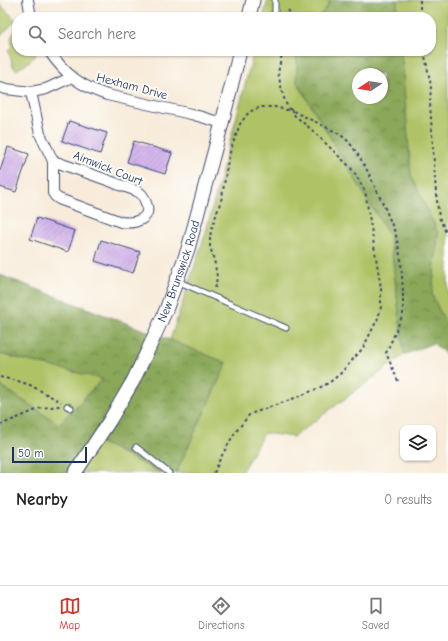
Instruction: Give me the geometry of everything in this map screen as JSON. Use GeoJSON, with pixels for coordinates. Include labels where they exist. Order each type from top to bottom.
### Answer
{"type":"FeatureCollection","features":[{"type":"Feature","properties":{"kind":"street"},"geometry":{"type":"LineString","coordinates":[[28,0],[30,12]]}},
{"type":"Feature","properties":{"kind":"street"},"geometry":{"type":"LineString","coordinates":[[249,12],[253,0]]}},
{"type":"Feature","properties":{"kind":"street","name":"Hexham Drive"},"geometry":{"type":"LineString","coordinates":[[52,56],[58,64],[72,77],[94,91],[191,114],[222,123]]}},
{"type":"Feature","properties":{"kind":"street","name":"New Brunswick Road"},"geometry":{"type":"LineString","coordinates":[[75,473],[110,420],[133,381],[163,316],[188,249],[239,56]]}},
{"type":"Feature","properties":{"kind":"street"},"geometry":{"type":"LineString","coordinates":[[0,87],[31,92],[46,89],[72,77]]}},
{"type":"Feature","properties":{"kind":"street","name":"Aimwick Court"},"geometry":{"type":"LineString","coordinates":[[31,92],[40,134],[53,161],[53,193],[55,196],[59,199],[121,222],[127,223],[137,221],[146,217],[148,212],[147,206],[144,198],[139,193],[108,180],[53,161]]}},
{"type":"Feature","properties":{"kind":"lane"},"geometry":{"type":"LineString","coordinates":[[275,0],[275,12]]}},
{"type":"Feature","properties":{"kind":"lane"},"geometry":{"type":"LineString","coordinates":[[176,281],[286,328]]}},
{"type":"Feature","properties":{"kind":"lane"},"geometry":{"type":"LineString","coordinates":[[136,447],[169,473]]}},
{"type":"Feature","properties":{"kind":"path"},"geometry":{"type":"LineString","coordinates":[[420,0],[420,12]]}},
{"type":"Feature","properties":{"kind":"path"},"geometry":{"type":"LineString","coordinates":[[282,56],[278,73],[288,108],[332,130],[350,142],[366,168],[396,235],[401,260],[404,292],[403,314],[386,353],[398,381]]}},
{"type":"Feature","properties":{"kind":"path"},"geometry":{"type":"LineString","coordinates":[[425,56],[432,86],[430,103],[439,217],[448,237]]}},
{"type":"Feature","properties":{"kind":"path"},"geometry":{"type":"LineString","coordinates":[[216,283],[216,264],[210,246],[210,236],[222,196],[230,155],[240,124],[249,112],[261,107],[275,107],[286,110],[291,109]]}},
{"type":"Feature","properties":{"kind":"path"},"geometry":{"type":"LineString","coordinates":[[214,473],[227,444],[250,414],[319,388],[340,374],[363,348],[378,318],[381,307],[381,288],[365,192],[351,168],[312,130],[297,118],[291,109]]}},
{"type":"Feature","properties":{"kind":"path"},"geometry":{"type":"LineString","coordinates":[[0,377],[30,385],[69,407],[41,408],[0,425]]}},
{"type":"Feature","properties":{"kind":"green space"},"geometry":{"type":"Polygon","coordinates":[[[268,0],[330,0],[328,6],[323,12],[264,12],[268,0]]]}},
{"type":"Feature","properties":{"kind":"green space"},"geometry":{"type":"Polygon","coordinates":[[[330,0],[397,0],[398,12],[323,12],[328,6],[330,0]]]}},
{"type":"Feature","properties":{"kind":"green space"},"geometry":{"type":"Polygon","coordinates":[[[397,0],[448,0],[448,329],[432,295],[438,233],[411,175],[401,56],[436,56],[436,12],[398,12],[397,0]]]}},
{"type":"Feature","properties":{"kind":"green space"},"geometry":{"type":"Polygon","coordinates":[[[0,4],[12,16],[12,24],[0,37],[0,4]]]}},
{"type":"Feature","properties":{"kind":"green space"},"geometry":{"type":"Polygon","coordinates":[[[12,46],[12,56],[35,56],[25,65],[16,70],[13,66],[8,50],[12,46]]]}},
{"type":"Feature","properties":{"kind":"green space"},"geometry":{"type":"Polygon","coordinates":[[[253,56],[297,56],[297,82],[390,237],[404,355],[293,437],[264,433],[241,473],[176,473],[226,364],[170,340],[206,232],[253,56]]]}},
{"type":"Feature","properties":{"kind":"green space"},"geometry":{"type":"Polygon","coordinates":[[[297,56],[401,56],[411,175],[438,233],[432,295],[448,329],[448,356],[433,343],[404,355],[390,237],[297,82],[297,56]]]}},
{"type":"Feature","properties":{"kind":"green space"},"geometry":{"type":"Polygon","coordinates":[[[0,275],[227,363],[176,473],[161,473],[96,440],[71,473],[0,473],[0,386],[59,424],[103,379],[0,354],[0,275]]]}},
{"type":"Feature","properties":{"kind":"green space"},"geometry":{"type":"Polygon","coordinates":[[[0,354],[103,378],[59,424],[0,386],[0,354]]]}},
{"type":"Feature","properties":{"kind":"green space"},"geometry":{"type":"Polygon","coordinates":[[[96,440],[161,473],[71,473],[96,440]]]}},
{"type":"Feature","properties":{"kind":"building"},"geometry":{"type":"Polygon","coordinates":[[[69,121],[107,133],[100,154],[62,141],[69,121]]]}},
{"type":"Feature","properties":{"kind":"building"},"geometry":{"type":"Polygon","coordinates":[[[134,141],[172,153],[165,174],[127,162],[134,141]]]}},
{"type":"Feature","properties":{"kind":"building"},"geometry":{"type":"Polygon","coordinates":[[[8,147],[29,154],[16,192],[0,187],[0,171],[8,147]]]}},
{"type":"Feature","properties":{"kind":"building"},"geometry":{"type":"Polygon","coordinates":[[[37,218],[75,231],[68,252],[30,239],[37,218]]]}},
{"type":"Feature","properties":{"kind":"building"},"geometry":{"type":"Polygon","coordinates":[[[101,240],[140,252],[133,273],[95,261],[101,240]]]}}]}
